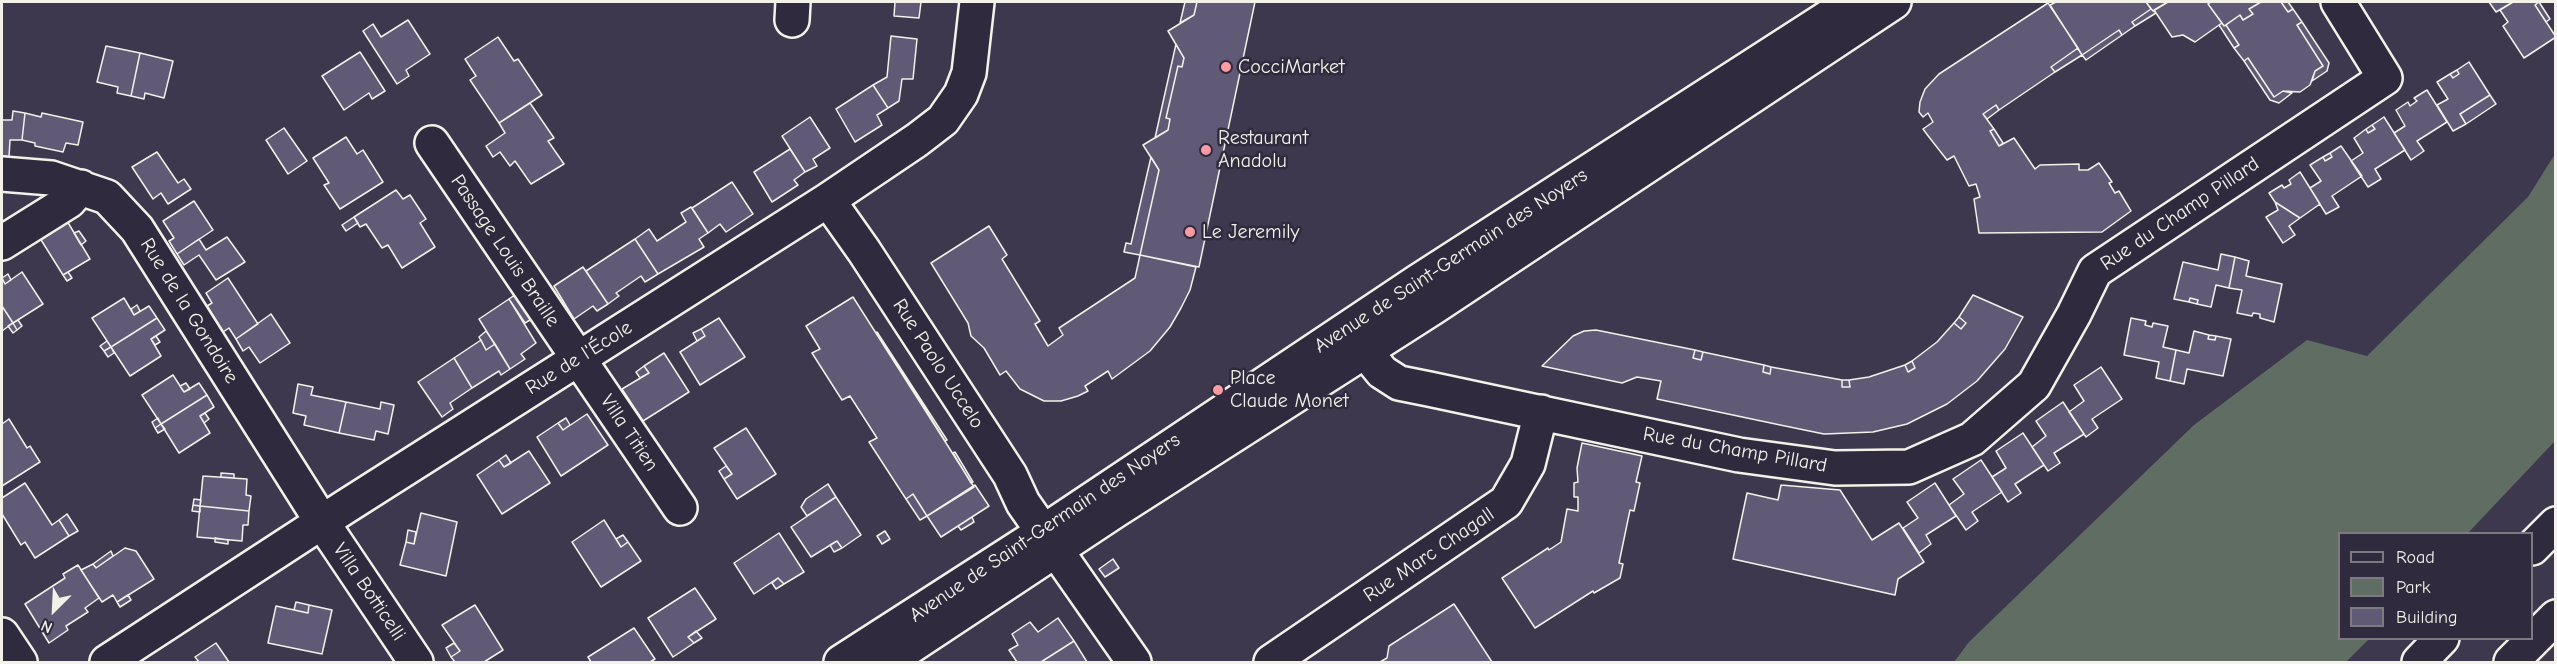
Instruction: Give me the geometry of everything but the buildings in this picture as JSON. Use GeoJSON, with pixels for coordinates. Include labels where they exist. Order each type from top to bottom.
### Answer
{"type":"FeatureCollection","features":[{"type":"Feature","properties":{"kind":"main road","name":"Rue de l'École"},"geometry":{"type":"LineString","coordinates":[[107,663],[322,522],[828,200],[944,120],[961,94],[969,73],[977,2]]}},
{"type":"Feature","properties":{"kind":"main road","name":"Rue du Champ Pillard"},"geometry":{"type":"LineString","coordinates":[[1365,351],[1382,372],[1399,383],[1739,455],[1835,468],[1909,467],[1972,439],[2034,385],[2095,271],[2385,78],[2338,2]]}},
{"type":"Feature","properties":{"kind":"main road","name":"Avenue de Saint-Germain des Noyers"},"geometry":{"type":"LineString","coordinates":[[841,663],[1049,542],[1115,511],[1365,351],[1869,6]]}},
{"type":"Feature","properties":{"kind":"main road","name":"Avenue de Saint-Germain des Noyers"},"geometry":{"type":"LineString","coordinates":[[887,663],[1278,374],[1869,6]]}},
{"type":"Feature","properties":{"kind":"main road","name":"Passage Louis Braille"},"geometry":{"type":"LineString","coordinates":[[432,143],[579,358]]}},
{"type":"Feature","properties":{"kind":"main road","name":"Rue de la Gondoire"},"geometry":{"type":"LineString","coordinates":[[2,174],[51,178],[81,186],[107,197],[137,230],[322,522]]}},
{"type":"Feature","properties":{"kind":"main road"},"geometry":{"type":"LineString","coordinates":[[2,243],[69,201],[81,186]]}},
{"type":"Feature","properties":{"kind":"main road","name":"Rue Paolo Uccelo"},"geometry":{"type":"LineString","coordinates":[[828,200],[1004,465],[1023,503],[1049,542]]}},
{"type":"Feature","properties":{"kind":"main road","name":"Villa Titien"},"geometry":{"type":"LineString","coordinates":[[579,358],[680,508]]}},
{"type":"Feature","properties":{"kind":"main road","name":"Rue Marc Chagall"},"geometry":{"type":"LineString","coordinates":[[1272,663],[1506,502],[1528,464],[1541,412]]}},
{"type":"Feature","properties":{"kind":"main road","name":"Villa Botticelli"},"geometry":{"type":"LineString","coordinates":[[322,522],[416,663]]}},
{"type":"Feature","properties":{"kind":"main road"},"geometry":{"type":"LineString","coordinates":[[2533,547],[2556,524]]}},
{"type":"Feature","properties":{"kind":"main road"},"geometry":{"type":"LineString","coordinates":[[1049,542],[1134,663]]}},
{"type":"Feature","properties":{"kind":"main road"},"geometry":{"type":"LineString","coordinates":[[2511,663],[2556,617]]}},
{"type":"Feature","properties":{"kind":"main road"},"geometry":{"type":"LineString","coordinates":[[2,635],[20,663]]}},
{"type":"Feature","properties":{"kind":"main road"},"geometry":{"type":"LineString","coordinates":[[2419,663],[2441,640]]}},
{"type":"Feature","properties":{"kind":"green space"},"geometry":{"type":"Polygon","coordinates":[[[2555,154],[2555,441],[2469,532],[2338,532],[2338,640],[2368,640],[2346,662],[1954,662],[1969,642],[2194,425],[2307,340],[2367,356],[2528,197],[2555,154]]]}},
{"type":"Feature","properties":{"kind":"place","name":"CocciMarket"},"geometry":{"type":"Point","coordinates":[1226,67]}},
{"type":"Feature","properties":{"kind":"place","name":"Restaurant Anadolu"},"geometry":{"type":"Point","coordinates":[1206,150]}},
{"type":"Feature","properties":{"kind":"place","name":"Le Jeremily"},"geometry":{"type":"Point","coordinates":[1190,232]}},
{"type":"Feature","properties":{"kind":"place","name":"Place Claude Monet"},"geometry":{"type":"Point","coordinates":[1218,390]}}]}
